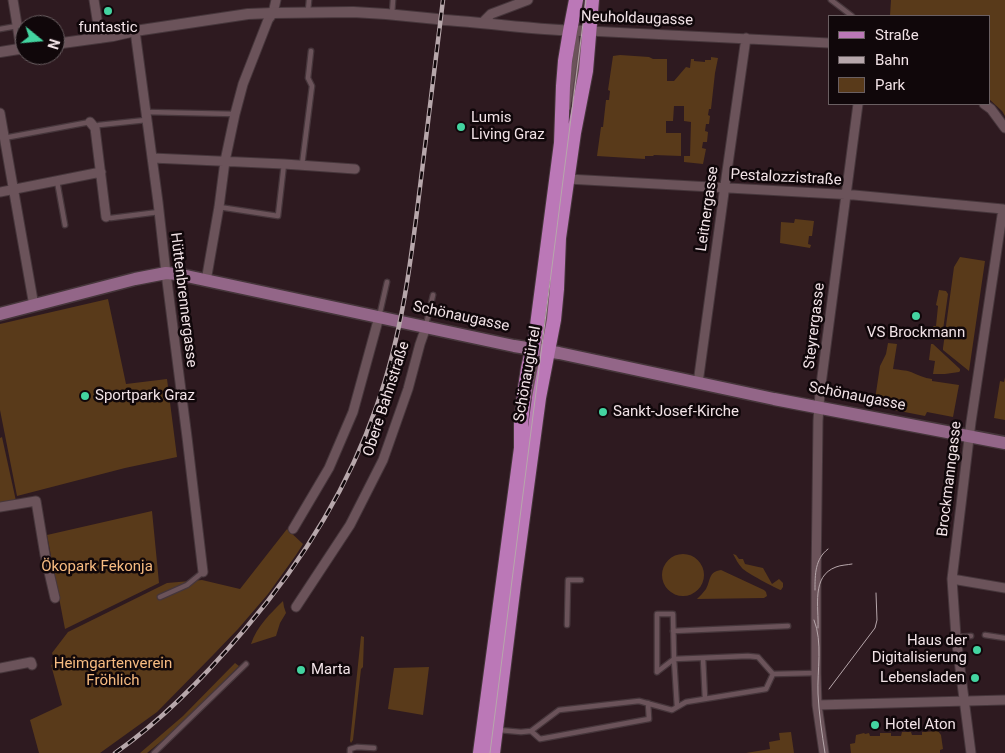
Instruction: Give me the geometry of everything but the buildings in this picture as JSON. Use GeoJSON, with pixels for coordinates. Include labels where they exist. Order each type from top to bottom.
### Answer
{"type":"FeatureCollection","features":[{"type":"Feature","properties":{"kind":"main road","name":"Schönaugürtel"},"geometry":{"type":"LineString","coordinates":[[541,350],[536,333],[561,143],[563,86],[580,31],[591,4]]}},
{"type":"Feature","properties":{"kind":"main road","name":"Schönaugürtel"},"geometry":{"type":"LineString","coordinates":[[493,753],[541,350],[556,302],[559,238],[574,133],[586,71],[575,6]]}},
{"type":"Feature","properties":{"kind":"main road","name":"Schönaugasse"},"geometry":{"type":"LineString","coordinates":[[0,314],[135,279],[166,273],[177,274],[426,327],[1005,443]]}},
{"type":"Feature","properties":{"kind":"main road","name":"Schönaugürtel"},"geometry":{"type":"LineString","coordinates":[[480,753],[521,448],[521,424],[528,368],[541,350]]}},
{"type":"Feature","properties":{"kind":"street"},"geometry":{"type":"LineString","coordinates":[[13,0],[15,15]]}},
{"type":"Feature","properties":{"kind":"street"},"geometry":{"type":"LineString","coordinates":[[94,0],[100,38]]}},
{"type":"Feature","properties":{"kind":"street"},"geometry":{"type":"LineString","coordinates":[[206,281],[234,114],[243,84],[268,20],[273,13],[276,0]]}},
{"type":"Feature","properties":{"kind":"street"},"geometry":{"type":"LineString","coordinates":[[483,22],[491,14],[528,0]]}},
{"type":"Feature","properties":{"kind":"street","name":"Neuholdaugasse"},"geometry":{"type":"LineString","coordinates":[[65,43],[248,14],[353,12],[580,31],[828,43]]}},
{"type":"Feature","properties":{"kind":"street","name":"Hüttenbrennergasse"},"geometry":{"type":"LineString","coordinates":[[135,31],[203,572]]}},
{"type":"Feature","properties":{"kind":"street","name":"Leitnergasse"},"geometry":{"type":"LineString","coordinates":[[698,382],[746,38]]}},
{"type":"Feature","properties":{"kind":"street"},"geometry":{"type":"LineString","coordinates":[[0,52],[15,49]]}},
{"type":"Feature","properties":{"kind":"street","name":"Steyrergasse"},"geometry":{"type":"LineString","coordinates":[[824,753],[817,705],[816,673],[819,406],[858,105]]}},
{"type":"Feature","properties":{"kind":"street"},"geometry":{"type":"LineString","coordinates":[[985,105],[1005,128]]}},
{"type":"Feature","properties":{"kind":"street"},"geometry":{"type":"LineString","coordinates":[[0,113],[2,137],[34,306]]}},
{"type":"Feature","properties":{"kind":"street"},"geometry":{"type":"LineString","coordinates":[[94,123],[106,217]]}},
{"type":"Feature","properties":{"kind":"street"},"geometry":{"type":"LineString","coordinates":[[152,158],[355,169]]}},
{"type":"Feature","properties":{"kind":"street"},"geometry":{"type":"LineString","coordinates":[[0,192],[100,172]]}},
{"type":"Feature","properties":{"kind":"street","name":"Pestalozzistraße"},"geometry":{"type":"LineString","coordinates":[[568,179],[845,195],[1003,209]]}},
{"type":"Feature","properties":{"kind":"street","name":"Brockmanngasse"},"geometry":{"type":"LineString","coordinates":[[971,753],[956,637],[952,579],[969,436],[1003,209]]}},
{"type":"Feature","properties":{"kind":"street"},"geometry":{"type":"LineString","coordinates":[[294,529],[329,468],[353,412],[379,317]]}},
{"type":"Feature","properties":{"kind":"street","name":"Obere Bahnstraße"},"geometry":{"type":"LineString","coordinates":[[296,607],[350,525],[383,460],[408,389],[426,327]]}},
{"type":"Feature","properties":{"kind":"street"},"geometry":{"type":"LineString","coordinates":[[0,507],[36,501],[45,555],[55,598]]}},
{"type":"Feature","properties":{"kind":"street"},"geometry":{"type":"LineString","coordinates":[[952,579],[1005,588]]}},
{"type":"Feature","properties":{"kind":"street"},"geometry":{"type":"LineString","coordinates":[[0,668],[31,662],[32,665]]}},
{"type":"Feature","properties":{"kind":"street"},"geometry":{"type":"LineString","coordinates":[[817,705],[1005,700]]}},
{"type":"Feature","properties":{"kind":"lane"},"geometry":{"type":"LineString","coordinates":[[308,13],[310,0]]}},
{"type":"Feature","properties":{"kind":"lane"},"geometry":{"type":"LineString","coordinates":[[392,14],[393,0]]}},
{"type":"Feature","properties":{"kind":"lane"},"geometry":{"type":"LineString","coordinates":[[830,0],[851,15]]}},
{"type":"Feature","properties":{"kind":"lane"},"geometry":{"type":"LineString","coordinates":[[0,29],[15,26]]}},
{"type":"Feature","properties":{"kind":"lane"},"geometry":{"type":"LineString","coordinates":[[302,165],[312,86],[308,78],[311,51]]}},
{"type":"Feature","properties":{"kind":"lane"},"geometry":{"type":"LineString","coordinates":[[2,137],[146,116],[234,114]]}},
{"type":"Feature","properties":{"kind":"lane"},"geometry":{"type":"LineString","coordinates":[[219,208],[278,216],[284,164]]}},
{"type":"Feature","properties":{"kind":"lane"},"geometry":{"type":"LineString","coordinates":[[56,181],[65,225]]}},
{"type":"Feature","properties":{"kind":"lane"},"geometry":{"type":"LineString","coordinates":[[106,217],[159,212]]}},
{"type":"Feature","properties":{"kind":"lane"},"geometry":{"type":"LineString","coordinates":[[379,317],[387,282]]}},
{"type":"Feature","properties":{"kind":"lane"},"geometry":{"type":"LineString","coordinates":[[426,327],[432,295]]}},
{"type":"Feature","properties":{"kind":"lane"},"geometry":{"type":"LineString","coordinates":[[521,448],[528,431]]}},
{"type":"Feature","properties":{"kind":"lane"},"geometry":{"type":"LineString","coordinates":[[160,596],[187,585],[203,572]]}},
{"type":"Feature","properties":{"kind":"lane"},"geometry":{"type":"LineString","coordinates":[[568,625],[568,580],[581,580]]}},
{"type":"Feature","properties":{"kind":"lane"},"geometry":{"type":"LineString","coordinates":[[677,707],[674,659],[673,614],[657,614],[657,672],[674,659],[748,656],[758,658],[773,674],[816,673]]}},
{"type":"Feature","properties":{"kind":"lane"},"geometry":{"type":"LineString","coordinates":[[674,631],[788,626]]}},
{"type":"Feature","properties":{"kind":"lane"},"geometry":{"type":"LineString","coordinates":[[985,635],[1005,638]]}},
{"type":"Feature","properties":{"kind":"lane"},"geometry":{"type":"LineString","coordinates":[[956,637],[971,636]]}},
{"type":"Feature","properties":{"kind":"lane"},"geometry":{"type":"LineString","coordinates":[[703,658],[705,699]]}},
{"type":"Feature","properties":{"kind":"lane"},"geometry":{"type":"LineString","coordinates":[[154,753],[246,664]]}},
{"type":"Feature","properties":{"kind":"lane"},"geometry":{"type":"LineString","coordinates":[[496,730],[531,731],[559,710],[639,701],[672,710],[686,702],[766,689],[773,674]]}},
{"type":"Feature","properties":{"kind":"lane"},"geometry":{"type":"LineString","coordinates":[[531,731],[540,739],[649,719],[648,703]]}},
{"type":"Feature","properties":{"kind":"lane"},"geometry":{"type":"LineString","coordinates":[[350,753],[350,748],[374,748]]}},
{"type":"Feature","properties":{"kind":"green space"},"geometry":{"type":"Polygon","coordinates":[[[891,0],[1005,0],[1005,116],[990,100],[990,15],[890,15],[891,0]]]}},
{"type":"Feature","properties":{"kind":"green space"},"geometry":{"type":"Polygon","coordinates":[[[613,56],[667,59],[667,81],[674,81],[686,67],[690,68],[691,59],[705,62],[705,60],[711,60],[711,57],[718,58],[711,109],[709,109],[708,115],[710,116],[709,124],[706,124],[705,131],[708,132],[707,142],[703,142],[702,148],[706,149],[703,164],[684,162],[684,156],[690,156],[691,122],[684,121],[684,106],[674,106],[673,121],[666,121],[666,133],[681,133],[681,156],[654,155],[645,156],[645,159],[597,156],[606,100],[609,100],[610,91],[608,90],[613,56]]]}},
{"type":"Feature","properties":{"kind":"green space"},"geometry":{"type":"Polygon","coordinates":[[[795,219],[814,221],[812,236],[809,236],[808,244],[811,245],[810,248],[780,243],[781,222],[794,223],[795,219]]]}},
{"type":"Feature","properties":{"kind":"green space"},"geometry":{"type":"Polygon","coordinates":[[[960,257],[985,261],[969,371],[943,350],[954,267],[960,257]]]}},
{"type":"Feature","properties":{"kind":"green space"},"geometry":{"type":"Polygon","coordinates":[[[939,290],[946,291],[948,294],[942,337],[939,340],[932,339],[933,326],[936,326],[938,306],[936,305],[939,290]]]}},
{"type":"Feature","properties":{"kind":"green space","name":"Sportpark Graz"},"geometry":{"type":"Polygon","coordinates":[[[108,299],[126,384],[167,379],[177,457],[125,468],[17,496],[0,410],[0,324],[108,299]]]}},
{"type":"Feature","properties":{"kind":"green space"},"geometry":{"type":"Polygon","coordinates":[[[888,343],[897,344],[893,369],[909,371],[932,379],[932,381],[959,385],[953,417],[927,412],[925,416],[874,406],[880,366],[886,354],[888,343]]]}},
{"type":"Feature","properties":{"kind":"green space"},"geometry":{"type":"Polygon","coordinates":[[[931,344],[960,371],[933,374],[935,361],[929,360],[931,344]]]}},
{"type":"Feature","properties":{"kind":"green space"},"geometry":{"type":"Polygon","coordinates":[[[1005,377],[1005,420],[994,418],[1000,381],[1004,382],[1005,377]]]}},
{"type":"Feature","properties":{"kind":"green space"},"geometry":{"type":"Polygon","coordinates":[[[2,437],[16,501],[0,503],[0,438],[2,437]]]}},
{"type":"Feature","properties":{"kind":"green space","name":"Ökopark Fekonja"},"geometry":{"type":"Polygon","coordinates":[[[152,511],[159,583],[65,629],[47,535],[152,511]]]}},
{"type":"Feature","properties":{"kind":"green space","name":"Heimgartenverein Fröhlich"},"geometry":{"type":"Polygon","coordinates":[[[287,529],[303,544],[296,555],[268,594],[238,629],[157,712],[100,753],[39,753],[30,720],[62,705],[51,665],[56,663],[52,653],[68,632],[167,583],[202,580],[240,589],[287,529]]]}},
{"type":"Feature","properties":{"kind":"green space"},"geometry":{"type":"Polygon","coordinates":[[[683,554],[698,560],[704,575],[698,590],[683,596],[668,590],[662,575],[668,560],[683,554]]]}},
{"type":"Feature","properties":{"kind":"green space"},"geometry":{"type":"Polygon","coordinates":[[[733,554],[739,559],[743,559],[745,564],[763,568],[772,584],[779,579],[783,583],[781,590],[744,570],[733,554]]]}},
{"type":"Feature","properties":{"kind":"green space"},"geometry":{"type":"Polygon","coordinates":[[[721,570],[764,590],[767,596],[764,598],[697,599],[706,589],[710,577],[721,570]]]}},
{"type":"Feature","properties":{"kind":"green space"},"geometry":{"type":"Polygon","coordinates":[[[283,601],[286,613],[280,623],[276,636],[251,644],[260,626],[283,601]]]}},
{"type":"Feature","properties":{"kind":"green space"},"geometry":{"type":"Polygon","coordinates":[[[361,636],[364,637],[363,667],[361,669],[353,740],[351,743],[350,741],[361,636]]]}},
{"type":"Feature","properties":{"kind":"green space"},"geometry":{"type":"Polygon","coordinates":[[[235,663],[239,666],[175,730],[147,753],[140,753],[183,716],[235,663]]]}},
{"type":"Feature","properties":{"kind":"green space"},"geometry":{"type":"Polygon","coordinates":[[[429,667],[423,715],[388,709],[394,668],[429,667]]]}},
{"type":"Feature","properties":{"kind":"green space"},"geometry":{"type":"Polygon","coordinates":[[[938,731],[941,735],[943,749],[940,750],[940,753],[851,753],[850,744],[855,743],[856,735],[869,733],[870,736],[880,736],[880,733],[891,733],[891,736],[901,736],[902,732],[911,732],[912,735],[922,735],[922,732],[938,731]]]}},
{"type":"Feature","properties":{"kind":"green space"},"geometry":{"type":"Polygon","coordinates":[[[791,732],[794,753],[746,753],[770,749],[769,742],[780,740],[779,733],[791,732]]]}},
{"type":"Feature","properties":{"kind":"tram line"},"geometry":{"type":"LineString","coordinates":[[490,753],[586,0]]}},
{"type":"Feature","properties":{"kind":"tram line"},"geometry":{"type":"LineString","coordinates":[[815,590],[818,562],[828,549]]}},
{"type":"Feature","properties":{"kind":"tram line"},"geometry":{"type":"LineString","coordinates":[[818,628],[818,593],[823,577],[828,571],[836,567],[852,564]]}},
{"type":"Feature","properties":{"kind":"tram line"},"geometry":{"type":"LineString","coordinates":[[829,689],[875,628],[877,620],[876,593]]}},
{"type":"Feature","properties":{"kind":"tram line"},"geometry":{"type":"LineString","coordinates":[[814,620],[818,638],[818,694],[825,753]]}},
{"type":"Feature","properties":{"kind":"railway"},"geometry":{"type":"LineString","coordinates":[[115,753],[168,711],[231,646],[266,604],[286,578],[322,523],[352,466],[386,379],[399,325],[417,215],[443,0]]}},
{"type":"Feature","properties":{"kind":"place","name":"funtastic"},"geometry":{"type":"Point","coordinates":[108,11]}},
{"type":"Feature","properties":{"kind":"place","name":"Lumis Living Graz"},"geometry":{"type":"Point","coordinates":[461,127]}},
{"type":"Feature","properties":{"kind":"place","name":"VS Brockmann"},"geometry":{"type":"Point","coordinates":[916,316]}},
{"type":"Feature","properties":{"kind":"place","name":"Sportpark Graz"},"geometry":{"type":"Point","coordinates":[85,396]}},
{"type":"Feature","properties":{"kind":"place","name":"Sankt-Josef-Kirche"},"geometry":{"type":"Point","coordinates":[603,412]}},
{"type":"Feature","properties":{"kind":"place","name":"Haus der Digitalisierung"},"geometry":{"type":"Point","coordinates":[977,650]}},
{"type":"Feature","properties":{"kind":"place","name":"Marta"},"geometry":{"type":"Point","coordinates":[301,670]}},
{"type":"Feature","properties":{"kind":"place","name":"Lebensladen"},"geometry":{"type":"Point","coordinates":[975,678]}},
{"type":"Feature","properties":{"kind":"place","name":"Hotel Aton"},"geometry":{"type":"Point","coordinates":[875,725]}}]}
